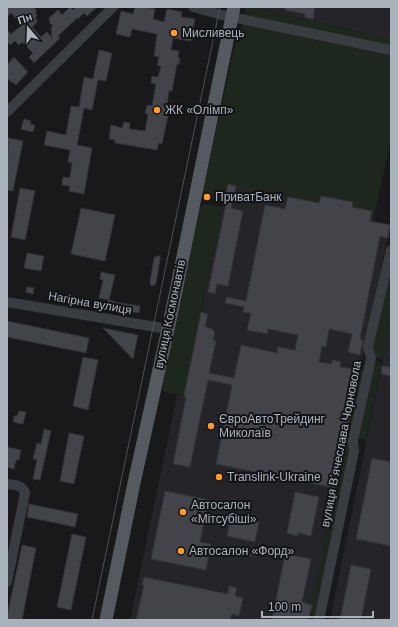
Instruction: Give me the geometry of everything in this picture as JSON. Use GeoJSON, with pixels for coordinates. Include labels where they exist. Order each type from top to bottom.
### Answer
{"type":"FeatureCollection","features":[{"type":"Feature","properties":{"kind":"main road","name":"вулиця Космонавтів"},"geometry":{"type":"LineString","coordinates":[[106,620],[233,12]]}},
{"type":"Feature","properties":{"kind":"street"},"geometry":{"type":"LineString","coordinates":[[7,112],[113,7]]}},
{"type":"Feature","properties":{"kind":"street"},"geometry":{"type":"LineString","coordinates":[[193,7],[222,15],[233,12],[391,50]]}},
{"type":"Feature","properties":{"kind":"street","name":"вулиця Вʼячеслава Чорновола"},"geometry":{"type":"LineString","coordinates":[[320,620],[354,450],[353,441],[371,358],[368,347],[391,250]]}},
{"type":"Feature","properties":{"kind":"street","name":"Нагірна вулиця"},"geometry":{"type":"LineString","coordinates":[[7,302],[168,329]]}},
{"type":"Feature","properties":{"kind":"street"},"geometry":{"type":"LineString","coordinates":[[7,484],[22,487],[25,494],[7,582]]}},
{"type":"Feature","properties":{"kind":"shaded area"},"geometry":{"type":"Polygon","coordinates":[[[243,7],[251,7],[391,39],[391,48],[247,16],[243,7]]]}},
{"type":"Feature","properties":{"kind":"shaded area"},"geometry":{"type":"Polygon","coordinates":[[[251,7],[391,7],[391,39],[251,7]]]}},
{"type":"Feature","properties":{"kind":"shaded area"},"geometry":{"type":"Polygon","coordinates":[[[247,24],[391,53],[391,139],[375,211],[352,207],[352,202],[321,196],[319,203],[228,184],[224,200],[209,198],[204,194],[203,191],[238,31],[243,25],[247,24]]]}},
{"type":"Feature","properties":{"kind":"shaded area"},"geometry":{"type":"Polygon","coordinates":[[[228,183],[319,203],[321,196],[353,202],[352,207],[375,211],[373,222],[390,225],[312,605],[308,620],[130,620],[177,395],[184,396],[228,183]]]}},
{"type":"Feature","properties":{"kind":"shaded area"},"geometry":{"type":"Polygon","coordinates":[[[204,204],[223,207],[184,396],[165,392],[162,387],[198,211],[204,204]]]}},
{"type":"Feature","properties":{"kind":"shaded area"},"geometry":{"type":"Polygon","coordinates":[[[391,271],[391,322],[383,360],[375,357],[372,351],[391,271]]]}},
{"type":"Feature","properties":{"kind":"shaded area"},"geometry":{"type":"Polygon","coordinates":[[[391,322],[391,620],[330,620],[380,375],[391,322]]]}},
{"type":"Feature","properties":{"kind":"shaded area"},"geometry":{"type":"Polygon","coordinates":[[[375,362],[382,363],[366,440],[358,438],[375,362]]]}},
{"type":"Feature","properties":{"kind":"shaded area"},"geometry":{"type":"Polygon","coordinates":[[[361,369],[364,370],[351,445],[316,620],[308,620],[361,369]]]}},
{"type":"Feature","properties":{"kind":"building"},"geometry":{"type":"Polygon","coordinates":[[[7,7],[33,7],[37,11],[35,13],[37,15],[35,18],[38,21],[32,27],[41,37],[47,32],[52,38],[51,28],[53,26],[50,23],[49,18],[58,10],[62,15],[70,7],[73,10],[76,7],[97,7],[87,16],[84,13],[78,19],[77,18],[58,36],[60,38],[34,63],[29,57],[33,53],[22,42],[19,45],[15,41],[10,45],[7,41],[7,30],[11,34],[22,25],[11,13],[7,17],[7,7]]]}},
{"type":"Feature","properties":{"kind":"building"},"geometry":{"type":"Polygon","coordinates":[[[135,7],[155,9],[153,19],[164,22],[167,9],[182,12],[181,17],[195,19],[191,41],[173,38],[171,50],[179,51],[178,58],[180,58],[179,64],[177,64],[172,91],[169,91],[167,104],[170,105],[162,144],[159,143],[157,150],[115,143],[115,140],[109,139],[111,125],[122,128],[124,122],[130,123],[129,129],[145,131],[148,114],[145,113],[147,105],[152,106],[156,84],[151,83],[152,76],[158,77],[161,66],[157,65],[159,57],[154,56],[157,34],[132,29],[130,37],[116,34],[121,11],[133,14],[135,7]]]}},
{"type":"Feature","properties":{"kind":"building"},"geometry":{"type":"Polygon","coordinates":[[[285,7],[315,7],[313,19],[304,17],[305,14],[285,10],[285,7]]]}},
{"type":"Feature","properties":{"kind":"building"},"geometry":{"type":"Polygon","coordinates":[[[99,50],[112,53],[106,81],[98,80],[92,110],[84,108],[77,145],[92,148],[84,194],[69,191],[70,186],[62,185],[63,177],[70,178],[72,163],[68,162],[70,150],[44,145],[47,131],[66,135],[71,106],[79,107],[84,77],[93,79],[99,50]]]}},
{"type":"Feature","properties":{"kind":"building"},"geometry":{"type":"Polygon","coordinates":[[[14,57],[28,72],[16,85],[7,78],[7,65],[14,57]]]}},
{"type":"Feature","properties":{"kind":"building"},"geometry":{"type":"Polygon","coordinates":[[[24,119],[31,121],[30,124],[35,125],[33,132],[21,129],[24,119]]]}},
{"type":"Feature","properties":{"kind":"building"},"geometry":{"type":"Polygon","coordinates":[[[8,138],[23,141],[13,191],[7,190],[8,138]]]}},
{"type":"Feature","properties":{"kind":"building"},"geometry":{"type":"Polygon","coordinates":[[[228,184],[236,186],[231,208],[243,211],[228,286],[217,284],[215,294],[208,292],[227,199],[225,198],[228,184]]]}},
{"type":"Feature","properties":{"kind":"building"},"geometry":{"type":"Polygon","coordinates":[[[20,188],[35,191],[25,240],[11,237],[20,188]]]}},
{"type":"Feature","properties":{"kind":"building"},"geometry":{"type":"Polygon","coordinates":[[[321,196],[353,202],[352,207],[372,211],[370,221],[390,225],[388,238],[380,236],[360,339],[363,340],[360,355],[348,352],[352,334],[329,329],[326,347],[322,346],[319,362],[332,364],[332,360],[341,362],[340,367],[359,370],[335,488],[216,464],[232,385],[208,380],[190,467],[173,464],[186,397],[184,396],[201,312],[208,314],[205,327],[212,329],[215,332],[213,340],[216,341],[209,373],[234,378],[241,345],[277,353],[278,347],[295,350],[298,335],[268,329],[267,334],[247,330],[251,313],[243,312],[244,307],[225,303],[227,297],[246,301],[265,205],[285,209],[288,197],[319,203],[321,196]]]}},
{"type":"Feature","properties":{"kind":"building"},"geometry":{"type":"Polygon","coordinates":[[[81,208],[115,215],[105,261],[71,254],[81,208]]]}},
{"type":"Feature","properties":{"kind":"building"},"geometry":{"type":"Polygon","coordinates":[[[27,253],[44,256],[41,271],[24,268],[27,253]]]}},
{"type":"Feature","properties":{"kind":"building"},"geometry":{"type":"Polygon","coordinates":[[[160,256],[160,259],[156,283],[155,285],[151,286],[150,282],[154,258],[160,256]]]}},
{"type":"Feature","properties":{"kind":"building"},"geometry":{"type":"Polygon","coordinates":[[[101,272],[115,275],[109,300],[99,298],[103,280],[100,279],[101,272]]]}},
{"type":"Feature","properties":{"kind":"building"},"geometry":{"type":"Polygon","coordinates":[[[27,287],[34,288],[33,294],[26,292],[27,287]]]}},
{"type":"Feature","properties":{"kind":"building"},"geometry":{"type":"Polygon","coordinates":[[[108,300],[140,306],[139,313],[110,308],[110,306],[107,306],[108,300]]]}},
{"type":"Feature","properties":{"kind":"building"},"geometry":{"type":"Polygon","coordinates":[[[7,321],[89,338],[86,353],[7,337],[7,321]]]}},
{"type":"Feature","properties":{"kind":"building"},"geometry":{"type":"Polygon","coordinates":[[[103,328],[138,335],[133,359],[103,328]]]}},
{"type":"Feature","properties":{"kind":"building"},"geometry":{"type":"Polygon","coordinates":[[[83,357],[98,360],[88,410],[73,406],[83,357]]]}},
{"type":"Feature","properties":{"kind":"building"},"geometry":{"type":"Polygon","coordinates":[[[382,366],[391,367],[391,376],[381,374],[382,366]]]}},
{"type":"Feature","properties":{"kind":"building"},"geometry":{"type":"Polygon","coordinates":[[[19,411],[26,412],[23,424],[13,422],[14,416],[17,416],[19,411]]]}},
{"type":"Feature","properties":{"kind":"building"},"geometry":{"type":"Polygon","coordinates":[[[44,429],[51,431],[40,480],[33,479],[37,460],[33,459],[37,443],[41,444],[44,429]]]}},
{"type":"Feature","properties":{"kind":"building"},"geometry":{"type":"Polygon","coordinates":[[[69,433],[84,436],[74,484],[60,481],[69,433]]]}},
{"type":"Feature","properties":{"kind":"building"},"geometry":{"type":"Polygon","coordinates":[[[7,447],[21,450],[19,460],[16,460],[14,469],[7,467],[7,447]]]}},
{"type":"Feature","properties":{"kind":"building"},"geometry":{"type":"Polygon","coordinates":[[[372,458],[391,462],[391,546],[356,539],[372,458]]]}},
{"type":"Feature","properties":{"kind":"building"},"geometry":{"type":"Polygon","coordinates":[[[165,491],[209,500],[200,542],[211,544],[206,570],[151,559],[165,491]]]}},
{"type":"Feature","properties":{"kind":"building"},"geometry":{"type":"Polygon","coordinates":[[[295,492],[319,497],[311,536],[298,533],[298,536],[287,533],[295,492]]]}},
{"type":"Feature","properties":{"kind":"building"},"geometry":{"type":"Polygon","coordinates":[[[29,504],[78,514],[75,527],[27,517],[29,504]]]}},
{"type":"Feature","properties":{"kind":"building"},"geometry":{"type":"Polygon","coordinates":[[[231,517],[259,522],[255,542],[227,536],[231,517]]]}},
{"type":"Feature","properties":{"kind":"building"},"geometry":{"type":"Polygon","coordinates":[[[72,534],[86,537],[71,610],[57,607],[72,534]]]}},
{"type":"Feature","properties":{"kind":"building"},"geometry":{"type":"Polygon","coordinates":[[[22,545],[36,548],[22,620],[10,620],[7,619],[7,617],[22,545]]]}},
{"type":"Feature","properties":{"kind":"building"},"geometry":{"type":"Polygon","coordinates":[[[252,547],[258,549],[256,557],[250,556],[252,547]]]}},
{"type":"Feature","properties":{"kind":"building"},"geometry":{"type":"Polygon","coordinates":[[[285,554],[311,559],[302,602],[312,605],[308,620],[272,620],[285,554]]]}},
{"type":"Feature","properties":{"kind":"building"},"geometry":{"type":"Polygon","coordinates":[[[351,565],[371,569],[361,620],[340,620],[351,565]]]}},
{"type":"Feature","properties":{"kind":"building"},"geometry":{"type":"Polygon","coordinates":[[[144,577],[228,594],[229,586],[237,588],[235,596],[243,598],[239,616],[232,614],[230,620],[136,620],[144,585],[142,585],[144,577]]]}},
{"type":"Feature","properties":{"kind":"tram line"},"geometry":{"type":"LineString","coordinates":[[92,620],[220,7]]}},
{"type":"Feature","properties":{"kind":"place","name":"Мисливець"},"geometry":{"type":"Point","coordinates":[174,33]}},
{"type":"Feature","properties":{"kind":"place","name":"ЖК «Олімп»"},"geometry":{"type":"Point","coordinates":[157,110]}},
{"type":"Feature","properties":{"kind":"place","name":"ПриватБанк"},"geometry":{"type":"Point","coordinates":[207,197]}},
{"type":"Feature","properties":{"kind":"place","name":"ЄвроАвтоТрейдинг Миколаїв"},"geometry":{"type":"Point","coordinates":[211,426]}},
{"type":"Feature","properties":{"kind":"place","name":"Translink-Ukraine"},"geometry":{"type":"Point","coordinates":[219,477]}},
{"type":"Feature","properties":{"kind":"place","name":"Автосалон «Мітсубіші»"},"geometry":{"type":"Point","coordinates":[183,512]}},
{"type":"Feature","properties":{"kind":"place","name":"Автосалон «Форд»"},"geometry":{"type":"Point","coordinates":[181,551]}}]}
